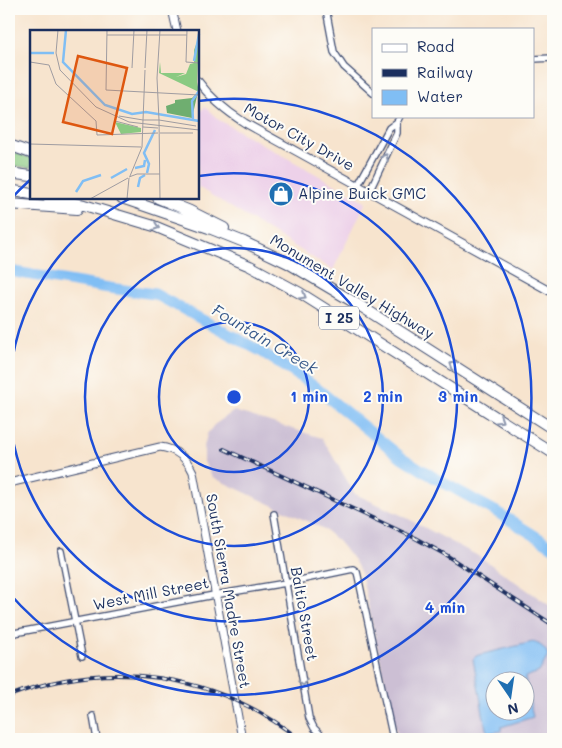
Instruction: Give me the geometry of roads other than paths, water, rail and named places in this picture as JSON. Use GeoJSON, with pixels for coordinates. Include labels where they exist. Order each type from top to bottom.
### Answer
{"type":"FeatureCollection","features":[{"type":"Feature","properties":{"kind":"highway"},"geometry":{"type":"LineString","coordinates":[[9,145],[30,153]]}},
{"type":"Feature","properties":{"kind":"highway"},"geometry":{"type":"LineString","coordinates":[[9,173],[30,176]]}},
{"type":"Feature","properties":{"kind":"highway"},"geometry":{"type":"LineString","coordinates":[[9,190],[30,194]]}},
{"type":"Feature","properties":{"kind":"highway","name":"I 25"},"geometry":{"type":"LineString","coordinates":[[52,199],[110,212],[154,226],[250,266],[300,294],[553,454]]}},
{"type":"Feature","properties":{"kind":"highway","name":"Monument Valley Highway"},"geometry":{"type":"LineString","coordinates":[[125,199],[209,228],[288,263],[362,307],[553,429]]}},
{"type":"Feature","properties":{"kind":"highway"},"geometry":{"type":"LineString","coordinates":[[160,199],[210,220],[262,250]]}},
{"type":"Feature","properties":{"kind":"highway"},"geometry":{"type":"LineString","coordinates":[[9,204],[110,212]]}},
{"type":"Feature","properties":{"kind":"street"},"geometry":{"type":"LineString","coordinates":[[172,9],[177,30]]}},
{"type":"Feature","properties":{"kind":"street"},"geometry":{"type":"LineString","coordinates":[[326,9],[334,52],[344,67],[372,92]]}},
{"type":"Feature","properties":{"kind":"street"},"geometry":{"type":"LineString","coordinates":[[534,59],[553,58]]}},
{"type":"Feature","properties":{"kind":"street","name":"Motor City Drive"},"geometry":{"type":"LineString","coordinates":[[199,82],[210,97],[233,115],[553,293]]}},
{"type":"Feature","properties":{"kind":"street"},"geometry":{"type":"LineString","coordinates":[[358,185],[388,128],[399,119]]}},
{"type":"Feature","properties":{"kind":"street"},"geometry":{"type":"LineString","coordinates":[[369,192],[397,133],[399,119]]}},
{"type":"Feature","properties":{"kind":"street","name":"South Sierra Madre Street"},"geometry":{"type":"LineString","coordinates":[[9,483],[150,448],[168,448],[179,453],[189,463],[193,472],[214,595],[242,739]]}},
{"type":"Feature","properties":{"kind":"street","name":"Baltic Street"},"geometry":{"type":"LineString","coordinates":[[274,514],[309,718],[314,728],[325,739]]}},
{"type":"Feature","properties":{"kind":"street"},"geometry":{"type":"LineString","coordinates":[[61,551],[82,656]]}},
{"type":"Feature","properties":{"kind":"street","name":"West Mill Street"},"geometry":{"type":"LineString","coordinates":[[9,634],[353,569],[356,572],[393,739]]}},
{"type":"Feature","properties":{"kind":"street"},"geometry":{"type":"LineString","coordinates":[[93,716],[98,739]]}},
{"type":"Feature","properties":{"kind":"water"},"geometry":{"type":"Polygon","coordinates":[[[533,642],[540,645],[548,656],[539,672],[534,674],[534,670],[484,670],[484,718],[473,659],[476,656],[533,642]]]}},
{"type":"Feature","properties":{"kind":"water"},"geometry":{"type":"Polygon","coordinates":[[[484,720],[523,720],[501,727],[501,731],[489,733],[484,720]]]}},
{"type":"Feature","properties":{"kind":"waterway","name":"Fountain Creek"},"geometry":{"type":"LineString","coordinates":[[9,271],[155,294],[262,352],[314,386],[401,457],[553,547]]}},
{"type":"Feature","properties":{"kind":"railway"},"geometry":{"type":"LineString","coordinates":[[224,449],[415,538],[446,555],[553,625]]}},
{"type":"Feature","properties":{"kind":"railway"},"geometry":{"type":"LineString","coordinates":[[9,696],[47,684],[85,677],[123,675],[160,678],[197,686],[232,699],[267,717],[299,739]]}},
{"type":"Feature","properties":{"kind":"place","name":"Alpine Buick GMC"},"geometry":{"type":"Point","coordinates":[281,194]}}]}
